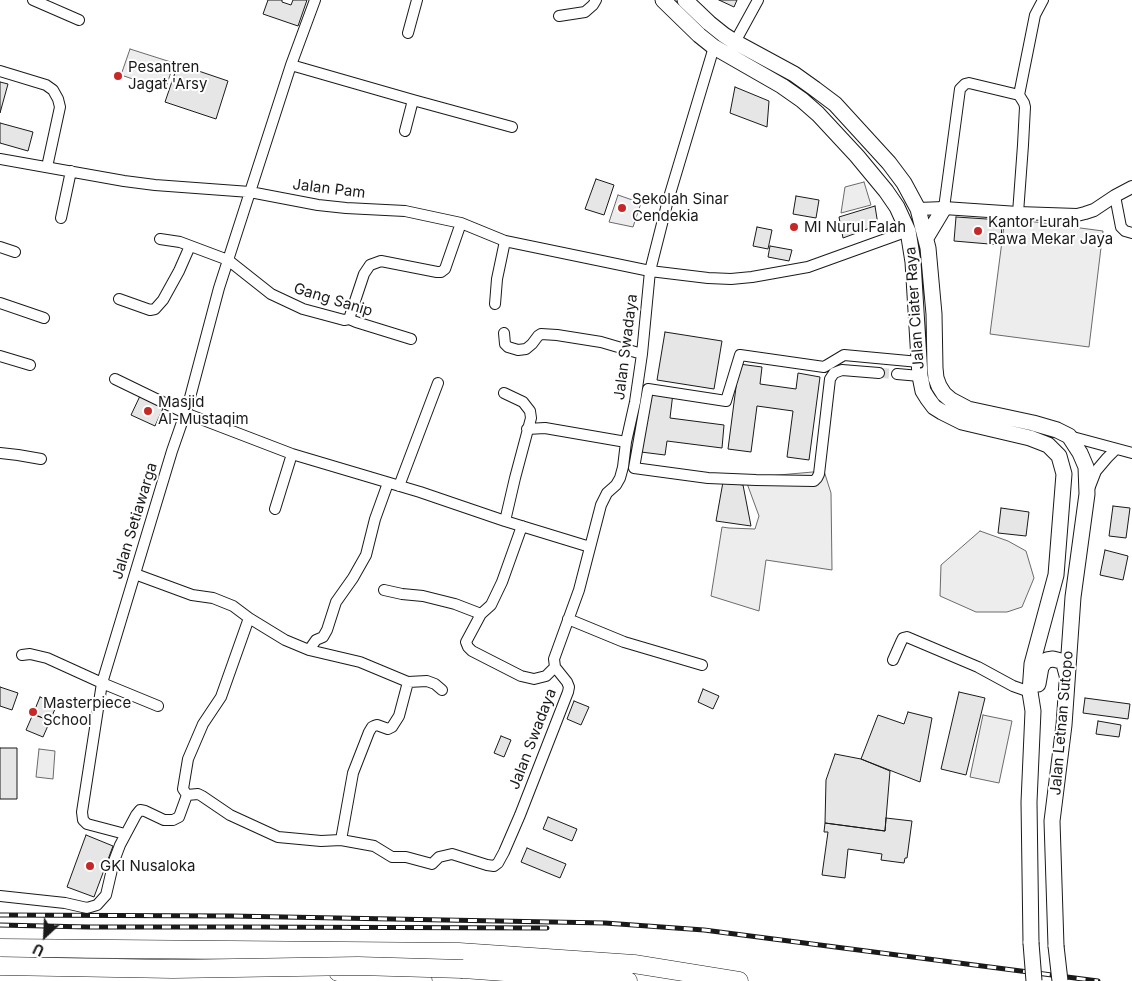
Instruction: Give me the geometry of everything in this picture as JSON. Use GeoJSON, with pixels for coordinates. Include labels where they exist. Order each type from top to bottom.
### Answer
{"type":"FeatureCollection","features":[{"type":"Feature","properties":{"kind":"highway"},"geometry":{"type":"LineString","coordinates":[[0,948],[459,952],[634,964],[739,981]]}},
{"type":"Feature","properties":{"kind":"highway"},"geometry":{"type":"LineString","coordinates":[[111,949],[423,981]]}},
{"type":"Feature","properties":{"kind":"highway"},"geometry":{"type":"LineString","coordinates":[[0,966],[173,969],[358,966],[463,969],[628,981]]}},
{"type":"Feature","properties":{"kind":"main road","name":"Jalan Ciater Raya"},"geometry":{"type":"LineString","coordinates":[[663,0],[704,29],[735,42],[794,74],[815,88],[834,104],[889,163],[904,183],[918,209],[930,257],[936,378],[944,394],[968,409],[1040,425],[1069,436]]}},
{"type":"Feature","properties":{"kind":"main road","name":"Jalan Ciater Raya"},"geometry":{"type":"LineString","coordinates":[[685,0],[714,47],[782,86],[802,100],[818,114],[856,156],[897,207],[908,231],[913,262],[919,369],[923,391],[928,399],[942,412],[962,422],[1048,444],[1058,456],[1064,474],[1056,575]]}},
{"type":"Feature","properties":{"kind":"main road"},"geometry":{"type":"LineString","coordinates":[[926,238],[944,208]]}},
{"type":"Feature","properties":{"kind":"main road","name":"Jalan Letnan Sutopo"},"geometry":{"type":"LineString","coordinates":[[1060,981],[1056,946],[1052,821],[1064,725],[1072,597],[1087,494],[1086,466],[1080,452],[1069,436]]}},
{"type":"Feature","properties":{"kind":"main road","name":"Jalan Letnan Sutopo"},"geometry":{"type":"LineString","coordinates":[[1034,981],[1031,943],[1029,802],[1034,711],[1030,692],[1032,664],[1056,575]]}},
{"type":"Feature","properties":{"kind":"main road"},"geometry":{"type":"LineString","coordinates":[[1034,711],[1041,667],[1044,663],[1047,660],[1053,659],[1061,661],[1064,664],[1067,675]]}},
{"type":"Feature","properties":{"kind":"street"},"geometry":{"type":"LineString","coordinates":[[33,0],[79,20]]}},
{"type":"Feature","properties":{"kind":"street","name":"Jalan Setiawarga"},"geometry":{"type":"LineString","coordinates":[[125,834],[87,824],[83,820],[82,812],[102,683],[185,413],[219,288],[291,65],[315,0]]}},
{"type":"Feature","properties":{"kind":"street"},"geometry":{"type":"LineString","coordinates":[[408,33],[417,0]]}},
{"type":"Feature","properties":{"kind":"street"},"geometry":{"type":"LineString","coordinates":[[559,16],[585,12],[596,0]]}},
{"type":"Feature","properties":{"kind":"street"},"geometry":{"type":"LineString","coordinates":[[735,42],[758,0]]}},
{"type":"Feature","properties":{"kind":"street"},"geometry":{"type":"LineString","coordinates":[[1018,213],[1025,107],[1019,95],[1035,15],[1042,0]]}},
{"type":"Feature","properties":{"kind":"street","name":"Jalan Swadaya"},"geometry":{"type":"LineString","coordinates":[[187,795],[198,794],[230,815],[278,837],[321,841],[341,840],[374,846],[392,857],[406,857],[432,864],[439,857],[452,854],[487,866],[494,866],[498,863],[520,815],[568,692],[567,682],[555,667],[554,659],[579,590],[601,505],[607,493],[616,485],[623,467],[642,354],[650,271],[667,204],[714,47]]}},
{"type":"Feature","properties":{"kind":"street"},"geometry":{"type":"LineString","coordinates":[[291,65],[512,127]]}},
{"type":"Feature","properties":{"kind":"street"},"geometry":{"type":"LineString","coordinates":[[0,71],[46,84],[53,90],[58,99],[60,107],[47,167]]}},
{"type":"Feature","properties":{"kind":"street"},"geometry":{"type":"LineString","coordinates":[[944,208],[960,89],[968,82],[1019,95]]}},
{"type":"Feature","properties":{"kind":"street"},"geometry":{"type":"LineString","coordinates":[[405,131],[413,100]]}},
{"type":"Feature","properties":{"kind":"street","name":"Jalan Pam"},"geometry":{"type":"LineString","coordinates":[[0,159],[155,185],[250,192],[318,205],[346,208],[405,211],[461,223],[505,240],[650,271],[708,278],[731,279],[752,277],[808,267],[908,231]]}},
{"type":"Feature","properties":{"kind":"street"},"geometry":{"type":"LineString","coordinates":[[61,218],[71,171]]}},
{"type":"Feature","properties":{"kind":"street"},"geometry":{"type":"LineString","coordinates":[[918,209],[944,208],[1077,215],[1094,210],[1132,187]]}},
{"type":"Feature","properties":{"kind":"street"},"geometry":{"type":"LineString","coordinates":[[1115,196],[1121,227],[1125,231],[1132,233]]}},
{"type":"Feature","properties":{"kind":"street"},"geometry":{"type":"LineString","coordinates":[[349,319],[364,274],[370,265],[381,261],[441,272],[445,269],[461,223]]}},
{"type":"Feature","properties":{"kind":"street","name":"Gang Sanip"},"geometry":{"type":"LineString","coordinates":[[160,239],[180,242],[228,260],[271,294],[303,309],[344,320],[349,319],[412,340]]}},
{"type":"Feature","properties":{"kind":"street"},"geometry":{"type":"LineString","coordinates":[[495,304],[497,279],[505,240]]}},
{"type":"Feature","properties":{"kind":"street"},"geometry":{"type":"LineString","coordinates":[[119,299],[150,310],[155,309],[163,300],[190,246]]}},
{"type":"Feature","properties":{"kind":"street"},"geometry":{"type":"LineString","coordinates":[[0,247],[15,252]]}},
{"type":"Feature","properties":{"kind":"street"},"geometry":{"type":"LineString","coordinates":[[0,303],[44,318]]}},
{"type":"Feature","properties":{"kind":"street"},"geometry":{"type":"LineString","coordinates":[[504,333],[505,344],[518,350],[532,344],[541,334],[601,342],[642,354]]}},
{"type":"Feature","properties":{"kind":"street"},"geometry":{"type":"LineString","coordinates":[[879,373],[842,370],[834,373],[830,379],[819,474],[814,481],[708,478],[634,468],[648,389],[726,401],[740,355],[824,367],[844,355],[919,369]]}},
{"type":"Feature","properties":{"kind":"street"},"geometry":{"type":"LineString","coordinates":[[0,356],[30,365]]}},
{"type":"Feature","properties":{"kind":"street"},"geometry":{"type":"LineString","coordinates":[[897,374],[919,369]]}},
{"type":"Feature","properties":{"kind":"street"},"geometry":{"type":"LineString","coordinates":[[115,379],[185,413],[292,454],[590,547]]}},
{"type":"Feature","properties":{"kind":"street"},"geometry":{"type":"LineString","coordinates":[[399,486],[438,383]]}},
{"type":"Feature","properties":{"kind":"street"},"geometry":{"type":"LineString","coordinates":[[504,392],[519,399],[531,413],[505,521]]}},
{"type":"Feature","properties":{"kind":"street"},"geometry":{"type":"LineString","coordinates":[[527,429],[545,428],[626,442]]}},
{"type":"Feature","properties":{"kind":"street"},"geometry":{"type":"LineString","coordinates":[[1069,436],[1132,453]]}},
{"type":"Feature","properties":{"kind":"street"},"geometry":{"type":"LineString","coordinates":[[1087,494],[1096,472],[1116,449]]}},
{"type":"Feature","properties":{"kind":"street"},"geometry":{"type":"LineString","coordinates":[[0,453],[41,459]]}},
{"type":"Feature","properties":{"kind":"street"},"geometry":{"type":"LineString","coordinates":[[275,509],[292,454]]}},
{"type":"Feature","properties":{"kind":"street"},"geometry":{"type":"LineString","coordinates":[[308,650],[316,640],[323,637],[336,602],[366,555],[375,519],[388,483]]}},
{"type":"Feature","properties":{"kind":"street"},"geometry":{"type":"LineString","coordinates":[[522,526],[491,605],[481,614],[466,642],[472,651],[521,676],[534,679],[546,676],[555,667]]}},
{"type":"Feature","properties":{"kind":"street"},"geometry":{"type":"LineString","coordinates":[[135,574],[192,595],[213,598],[234,606],[249,618],[285,640],[308,650],[360,662],[408,682],[427,681],[435,684],[442,690]]}},
{"type":"Feature","properties":{"kind":"street"},"geometry":{"type":"LineString","coordinates":[[384,590],[423,596],[454,604],[481,614]]}},
{"type":"Feature","properties":{"kind":"street"},"geometry":{"type":"LineString","coordinates":[[0,896],[93,908],[106,894],[120,845],[140,810],[145,810],[164,820],[173,820],[179,817],[187,795],[183,789],[188,760],[203,724],[221,697],[249,618]]}},
{"type":"Feature","properties":{"kind":"street"},"geometry":{"type":"LineString","coordinates":[[568,619],[624,642],[702,665]]}},
{"type":"Feature","properties":{"kind":"street"},"geometry":{"type":"LineString","coordinates":[[893,660],[903,638],[907,637],[1030,692]]}},
{"type":"Feature","properties":{"kind":"street"},"geometry":{"type":"LineString","coordinates":[[22,655],[37,655],[47,658],[158,706]]}},
{"type":"Feature","properties":{"kind":"street"},"geometry":{"type":"LineString","coordinates":[[341,840],[353,773],[369,732],[372,727],[377,725],[388,729],[392,728],[399,716],[408,682]]}},
{"type":"Feature","properties":{"kind":"shaded area"},"geometry":{"type":"Polygon","coordinates":[[[130,49],[174,63],[165,90],[121,75],[130,49]]]}},
{"type":"Feature","properties":{"kind":"shaded area"},"geometry":{"type":"Polygon","coordinates":[[[864,182],[871,205],[841,213],[845,187],[864,182]]]}},
{"type":"Feature","properties":{"kind":"shaded area"},"geometry":{"type":"Polygon","coordinates":[[[618,195],[641,203],[633,227],[609,222],[618,195]]]}},
{"type":"Feature","properties":{"kind":"shaded area"},"geometry":{"type":"Polygon","coordinates":[[[1005,218],[1103,231],[1089,347],[990,334],[1005,218]]]}},
{"type":"Feature","properties":{"kind":"shaded area"},"geometry":{"type":"Polygon","coordinates":[[[824,471],[831,493],[832,570],[766,560],[759,611],[711,596],[722,527],[755,529],[759,516],[745,478],[824,471]]]}},
{"type":"Feature","properties":{"kind":"shaded area"},"geometry":{"type":"Polygon","coordinates":[[[980,531],[1008,541],[1026,551],[1034,578],[1022,607],[1007,612],[976,612],[940,596],[941,565],[980,531]]]}},
{"type":"Feature","properties":{"kind":"shaded area"},"geometry":{"type":"Polygon","coordinates":[[[983,715],[1012,721],[999,783],[970,777],[983,715]]]}},
{"type":"Feature","properties":{"kind":"shaded area"},"geometry":{"type":"Polygon","coordinates":[[[39,749],[55,751],[53,779],[36,777],[39,749]]]}},
{"type":"Feature","properties":{"kind":"building"},"geometry":{"type":"Polygon","coordinates":[[[268,0],[282,0],[282,2],[291,5],[293,0],[307,0],[298,26],[263,14],[268,0]]]}},
{"type":"Feature","properties":{"kind":"building"},"geometry":{"type":"Polygon","coordinates":[[[719,0],[737,0],[734,7],[719,0]]]}},
{"type":"Feature","properties":{"kind":"building"},"geometry":{"type":"Polygon","coordinates":[[[178,64],[228,81],[216,119],[165,102],[178,64]]]}},
{"type":"Feature","properties":{"kind":"building"},"geometry":{"type":"Polygon","coordinates":[[[0,82],[8,84],[0,113],[0,82]]]}},
{"type":"Feature","properties":{"kind":"building"},"geometry":{"type":"Polygon","coordinates":[[[735,87],[769,101],[767,127],[730,113],[735,87]]]}},
{"type":"Feature","properties":{"kind":"building"},"geometry":{"type":"Polygon","coordinates":[[[0,123],[33,132],[28,151],[0,143],[0,123]]]}},
{"type":"Feature","properties":{"kind":"building"},"geometry":{"type":"Polygon","coordinates":[[[596,179],[614,185],[604,215],[585,209],[596,179]]]}},
{"type":"Feature","properties":{"kind":"building"},"geometry":{"type":"Polygon","coordinates":[[[796,196],[819,200],[816,218],[793,214],[796,196]]]}},
{"type":"Feature","properties":{"kind":"building"},"geometry":{"type":"Polygon","coordinates":[[[875,206],[878,225],[843,238],[839,217],[875,206]]]}},
{"type":"Feature","properties":{"kind":"building","name":"Kantor Lurah Rawa Mekar Jaya"},"geometry":{"type":"Polygon","coordinates":[[[956,217],[1002,220],[1001,245],[954,241],[956,217]]]}},
{"type":"Feature","properties":{"kind":"building"},"geometry":{"type":"Polygon","coordinates":[[[757,227],[772,230],[768,249],[753,246],[757,227]]]}},
{"type":"Feature","properties":{"kind":"building"},"geometry":{"type":"Polygon","coordinates":[[[770,246],[792,250],[789,261],[768,257],[770,246]]]}},
{"type":"Feature","properties":{"kind":"building"},"geometry":{"type":"Polygon","coordinates":[[[665,332],[722,341],[714,389],[657,380],[665,332]]]}},
{"type":"Feature","properties":{"kind":"building"},"geometry":{"type":"Polygon","coordinates":[[[739,364],[762,367],[760,384],[796,389],[798,373],[820,377],[809,460],[787,457],[793,411],[757,406],[751,452],[728,449],[739,364]]]}},
{"type":"Feature","properties":{"kind":"building"},"geometry":{"type":"Polygon","coordinates":[[[650,390],[673,393],[670,418],[724,425],[722,448],[667,441],[665,455],[641,452],[650,390]]]}},
{"type":"Feature","properties":{"kind":"building","name":"Masjid Al-Mustaqim"},"geometry":{"type":"Polygon","coordinates":[[[140,396],[164,406],[155,426],[131,415],[140,396]]]}},
{"type":"Feature","properties":{"kind":"building"},"geometry":{"type":"Polygon","coordinates":[[[723,482],[743,485],[751,526],[716,521],[723,482]]]}},
{"type":"Feature","properties":{"kind":"building"},"geometry":{"type":"Polygon","coordinates":[[[1113,506],[1130,508],[1126,538],[1109,536],[1113,506]]]}},
{"type":"Feature","properties":{"kind":"building"},"geometry":{"type":"Polygon","coordinates":[[[1001,508],[1029,512],[1026,536],[998,533],[1001,508]]]}},
{"type":"Feature","properties":{"kind":"building"},"geometry":{"type":"Polygon","coordinates":[[[1105,550],[1128,556],[1123,580],[1100,575],[1105,550]]]}},
{"type":"Feature","properties":{"kind":"building"},"geometry":{"type":"Polygon","coordinates":[[[0,687],[18,693],[12,710],[0,706],[0,687]]]}},
{"type":"Feature","properties":{"kind":"building"},"geometry":{"type":"Polygon","coordinates":[[[703,689],[719,696],[713,709],[698,702],[703,689]]]}},
{"type":"Feature","properties":{"kind":"building"},"geometry":{"type":"Polygon","coordinates":[[[959,692],[985,698],[966,775],[941,769],[959,692]]]}},
{"type":"Feature","properties":{"kind":"building"},"geometry":{"type":"Polygon","coordinates":[[[40,697],[57,704],[50,721],[33,714],[40,697]]]}},
{"type":"Feature","properties":{"kind":"building"},"geometry":{"type":"Polygon","coordinates":[[[1085,698],[1130,704],[1128,719],[1083,713],[1085,698]]]}},
{"type":"Feature","properties":{"kind":"building"},"geometry":{"type":"Polygon","coordinates":[[[574,701],[589,707],[581,725],[567,719],[574,701]]]}},
{"type":"Feature","properties":{"kind":"building"},"geometry":{"type":"Polygon","coordinates":[[[908,712],[932,718],[920,782],[861,759],[878,715],[904,724],[908,712]]]}},
{"type":"Feature","properties":{"kind":"building"},"geometry":{"type":"Polygon","coordinates":[[[33,714],[50,721],[43,737],[26,730],[33,714]]]}},
{"type":"Feature","properties":{"kind":"building"},"geometry":{"type":"Polygon","coordinates":[[[1098,721],[1121,725],[1119,737],[1096,734],[1098,721]]]}},
{"type":"Feature","properties":{"kind":"building"},"geometry":{"type":"Polygon","coordinates":[[[501,736],[511,740],[504,757],[494,753],[501,736]]]}},
{"type":"Feature","properties":{"kind":"building"},"geometry":{"type":"Polygon","coordinates":[[[0,748],[17,748],[17,799],[0,799],[0,748]]]}},
{"type":"Feature","properties":{"kind":"building"},"geometry":{"type":"Polygon","coordinates":[[[835,754],[861,759],[890,771],[885,831],[825,823],[826,780],[835,754]]]}},
{"type":"Feature","properties":{"kind":"building"},"geometry":{"type":"Polygon","coordinates":[[[548,817],[577,829],[572,841],[543,829],[548,817]]]}},
{"type":"Feature","properties":{"kind":"building"},"geometry":{"type":"Polygon","coordinates":[[[886,818],[912,821],[907,858],[905,858],[904,863],[881,860],[882,854],[848,849],[845,878],[822,875],[828,832],[824,832],[825,823],[885,831],[886,818]]]}},
{"type":"Feature","properties":{"kind":"building","name":"GKI Nusaloka"},"geometry":{"type":"Polygon","coordinates":[[[86,835],[113,846],[94,897],[67,887],[86,835]]]}},
{"type":"Feature","properties":{"kind":"building"},"geometry":{"type":"Polygon","coordinates":[[[527,848],[566,864],[560,878],[521,862],[527,848]]]}},
{"type":"Feature","properties":{"kind":"tunnel"},"geometry":{"type":"LineString","coordinates":[[879,373],[897,374]]}},
{"type":"Feature","properties":{"kind":"railway"},"geometry":{"type":"LineString","coordinates":[[0,915],[231,916],[605,923],[704,930],[1098,981]]}},
{"type":"Feature","properties":{"kind":"railway"},"geometry":{"type":"LineString","coordinates":[[0,925],[88,927],[547,928]]}},
{"type":"Feature","properties":{"kind":"place","name":"Pesantren Jagat 'Arsy"},"geometry":{"type":"Point","coordinates":[118,76]}},
{"type":"Feature","properties":{"kind":"place","name":"Sekolah Sinar Cendekia"},"geometry":{"type":"Point","coordinates":[622,208]}},
{"type":"Feature","properties":{"kind":"place","name":"MI Nurul Falah"},"geometry":{"type":"Point","coordinates":[794,227]}},
{"type":"Feature","properties":{"kind":"place","name":"Kantor Lurah Rawa Mekar Jaya"},"geometry":{"type":"Point","coordinates":[978,231]}},
{"type":"Feature","properties":{"kind":"place","name":"Masjid Al-Mustaqim"},"geometry":{"type":"Point","coordinates":[148,411]}},
{"type":"Feature","properties":{"kind":"place","name":"Masterpiece School"},"geometry":{"type":"Point","coordinates":[33,712]}},
{"type":"Feature","properties":{"kind":"place","name":"GKI Nusaloka"},"geometry":{"type":"Point","coordinates":[90,866]}}]}
